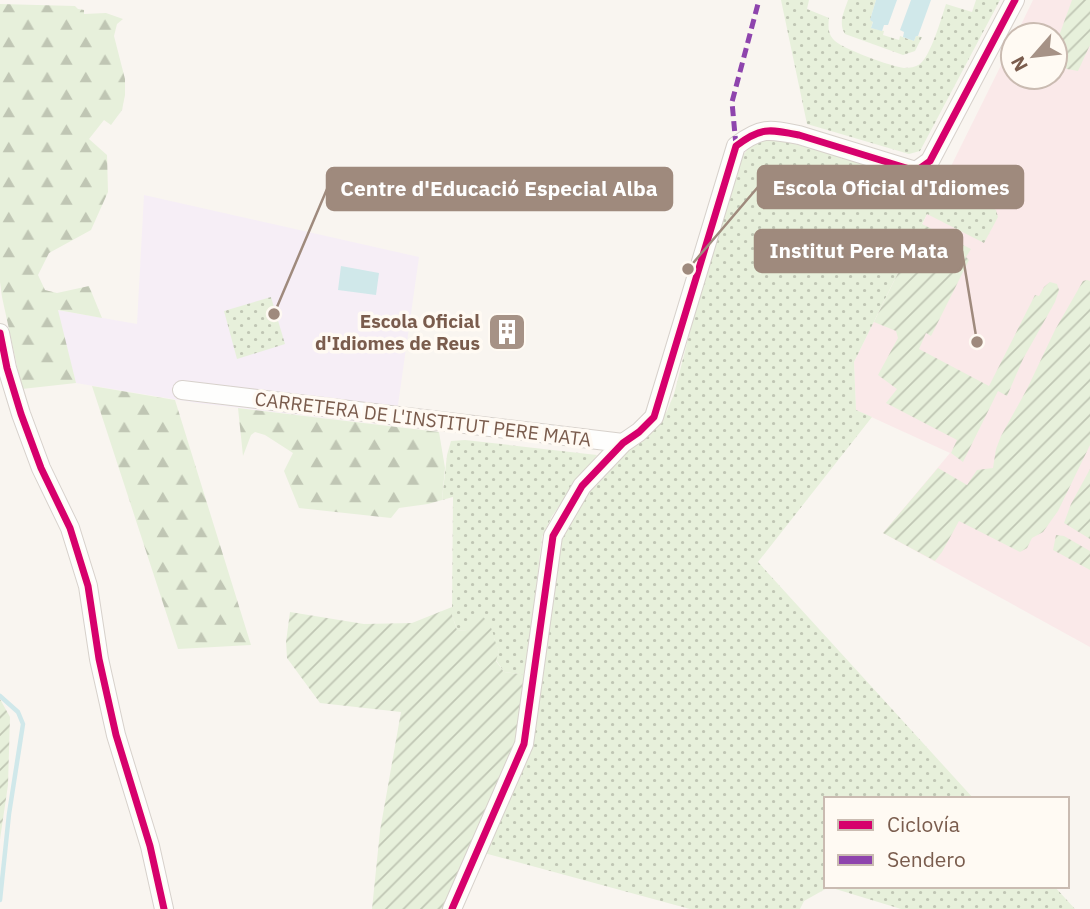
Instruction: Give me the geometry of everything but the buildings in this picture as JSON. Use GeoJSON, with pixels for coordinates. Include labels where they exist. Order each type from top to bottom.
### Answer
{"type":"FeatureCollection","features":[{"type":"Feature","properties":{"kind":"street"},"geometry":{"type":"LineString","coordinates":[[452,909],[524,744],[553,536],[582,486],[623,443],[639,432],[654,416],[736,146],[751,135],[766,130],[782,131],[916,171],[930,161],[1015,0]]}},
{"type":"Feature","properties":{"kind":"street"},"geometry":{"type":"LineString","coordinates":[[0,332],[7,368],[22,414],[41,468],[70,528],[88,586],[99,659],[113,722],[150,846],[164,909]]}},
{"type":"Feature","properties":{"kind":"street","name":"CARRETERA DE L'INSTITUT PERE MATA"},"geometry":{"type":"LineString","coordinates":[[182,390],[623,443]]}},
{"type":"Feature","properties":{"kind":"shaded area"},"geometry":{"type":"Polygon","coordinates":[[[1033,0],[1090,0],[1090,647],[883,533],[950,453],[856,410],[854,362],[999,69],[999,91],[1069,91],[1069,21],[1023,21],[1033,0]]]}},
{"type":"Feature","properties":{"kind":"shaded area"},"geometry":{"type":"Polygon","coordinates":[[[144,195],[419,257],[395,426],[197,403],[76,383],[57,310],[137,324],[144,195]]]}},
{"type":"Feature","properties":{"kind":"green space"},"geometry":{"type":"Polygon","coordinates":[[[781,0],[809,0],[807,9],[829,18],[829,32],[837,43],[889,64],[910,68],[920,64],[928,53],[946,4],[972,12],[976,0],[1000,0],[920,151],[909,154],[807,124],[781,0]]]}},
{"type":"Feature","properties":{"kind":"green space"},"geometry":{"type":"Polygon","coordinates":[[[848,0],[876,0],[870,20],[873,21],[871,28],[884,31],[883,35],[899,40],[900,36],[914,41],[916,36],[922,37],[915,51],[903,55],[845,34],[842,22],[848,0]]]}},
{"type":"Feature","properties":{"kind":"green space"},"geometry":{"type":"Polygon","coordinates":[[[1072,0],[1090,0],[1090,45],[1078,71],[1069,69],[1069,21],[1064,21],[1072,0]]]}},
{"type":"Feature","properties":{"kind":"green space"},"geometry":{"type":"Polygon","coordinates":[[[0,4],[75,6],[84,10],[84,14],[106,13],[123,19],[117,24],[114,36],[125,79],[122,110],[111,125],[104,120],[89,139],[107,155],[108,192],[91,230],[49,253],[38,275],[45,290],[57,293],[89,286],[102,318],[58,310],[76,383],[22,389],[2,297],[0,4]]]}},
{"type":"Feature","properties":{"kind":"green space"},"geometry":{"type":"Polygon","coordinates":[[[772,138],[940,187],[943,181],[996,210],[998,217],[984,243],[927,214],[854,362],[856,410],[872,417],[758,562],[972,797],[824,797],[824,888],[827,888],[804,901],[800,909],[690,909],[484,853],[563,536],[584,495],[632,445],[649,436],[667,411],[736,168],[750,147],[772,138]]]}},
{"type":"Feature","properties":{"kind":"green space"},"geometry":{"type":"Polygon","coordinates":[[[922,224],[971,249],[966,257],[969,260],[931,336],[926,333],[919,349],[989,386],[1035,295],[1039,296],[1050,282],[1057,284],[1059,290],[1007,396],[998,391],[963,462],[951,453],[957,440],[886,403],[897,389],[878,375],[898,338],[896,331],[874,322],[922,224]]]}},
{"type":"Feature","properties":{"kind":"green space"},"geometry":{"type":"Polygon","coordinates":[[[1083,281],[1090,281],[1090,445],[1058,511],[1043,532],[1032,538],[1027,548],[1020,552],[959,521],[935,561],[883,533],[938,468],[967,485],[977,470],[993,468],[1001,436],[1055,330],[1083,281]]]}},
{"type":"Feature","properties":{"kind":"green space"},"geometry":{"type":"Polygon","coordinates":[[[271,297],[285,344],[237,359],[224,311],[271,297]]]}},
{"type":"Feature","properties":{"kind":"green space"},"geometry":{"type":"Polygon","coordinates":[[[92,386],[175,400],[251,645],[178,649],[92,386]]]}},
{"type":"Feature","properties":{"kind":"green space"},"geometry":{"type":"Polygon","coordinates":[[[238,408],[439,432],[445,468],[442,500],[399,508],[391,518],[299,508],[284,471],[293,453],[265,435],[255,432],[251,435],[243,456],[238,408]]]}},
{"type":"Feature","properties":{"kind":"green space"},"geometry":{"type":"Polygon","coordinates":[[[465,440],[597,455],[552,516],[542,537],[526,675],[504,672],[496,660],[499,650],[495,639],[457,630],[452,615],[453,497],[442,500],[451,441],[465,440]]]}},
{"type":"Feature","properties":{"kind":"green space"},"geometry":{"type":"Polygon","coordinates":[[[1090,469],[1090,539],[1064,523],[1090,469]]]}},
{"type":"Feature","properties":{"kind":"green space"},"geometry":{"type":"Polygon","coordinates":[[[1056,535],[1064,536],[1090,551],[1090,570],[1053,550],[1056,535]]]}},
{"type":"Feature","properties":{"kind":"green space"},"geometry":{"type":"Polygon","coordinates":[[[452,607],[457,630],[467,631],[473,619],[483,617],[499,650],[496,661],[504,672],[526,675],[518,746],[448,909],[372,909],[380,831],[401,712],[320,703],[287,658],[290,612],[364,624],[412,623],[452,607]]]}},
{"type":"Feature","properties":{"kind":"green space"},"geometry":{"type":"Polygon","coordinates":[[[0,699],[10,717],[8,785],[0,839],[0,699]]]}},
{"type":"Feature","properties":{"kind":"green space"},"geometry":{"type":"Polygon","coordinates":[[[832,888],[1056,888],[1075,909],[901,909],[832,888]]]}},
{"type":"Feature","properties":{"kind":"water"},"geometry":{"type":"Polygon","coordinates":[[[876,0],[897,0],[888,25],[884,25],[882,31],[871,28],[873,22],[870,20],[876,0]]]}},
{"type":"Feature","properties":{"kind":"water"},"geometry":{"type":"Polygon","coordinates":[[[911,0],[931,0],[914,41],[903,37],[904,32],[900,30],[911,0]]]}},
{"type":"Feature","properties":{"kind":"water"},"geometry":{"type":"Polygon","coordinates":[[[341,266],[379,273],[376,295],[338,290],[341,266]]]}},
{"type":"Feature","properties":{"kind":"waterway"},"geometry":{"type":"LineString","coordinates":[[0,696],[18,712],[23,724],[9,814],[0,900]]}},
{"type":"Feature","properties":{"kind":"marked path"},"geometry":{"type":"LineString","coordinates":[[736,146],[732,102],[759,0]]}},
{"type":"Feature","properties":{"kind":"cycle path"},"geometry":{"type":"LineString","coordinates":[[452,909],[524,744],[553,536],[582,486],[623,443],[654,417],[736,146],[752,135],[766,131],[780,132],[799,135],[916,171],[930,161],[1015,0]]}},
{"type":"Feature","properties":{"kind":"cycle path"},"geometry":{"type":"LineString","coordinates":[[0,333],[21,414],[41,468],[70,528],[88,586],[99,659],[116,735],[150,846],[164,909]]}},
{"type":"Feature","properties":{"kind":"place","name":"Escola Oficial d'Idiomes"},"geometry":{"type":"Point","coordinates":[688,269]}},
{"type":"Feature","properties":{"kind":"place","name":"Centre d'Educació Especial Alba"},"geometry":{"type":"Point","coordinates":[274,314]}},
{"type":"Feature","properties":{"kind":"place","name":"Escola Oficial d'Idiomes de Reus"},"geometry":{"type":"Point","coordinates":[507,332]}},
{"type":"Feature","properties":{"kind":"place","name":"Institut Pere Mata"},"geometry":{"type":"Point","coordinates":[977,342]}}]}
